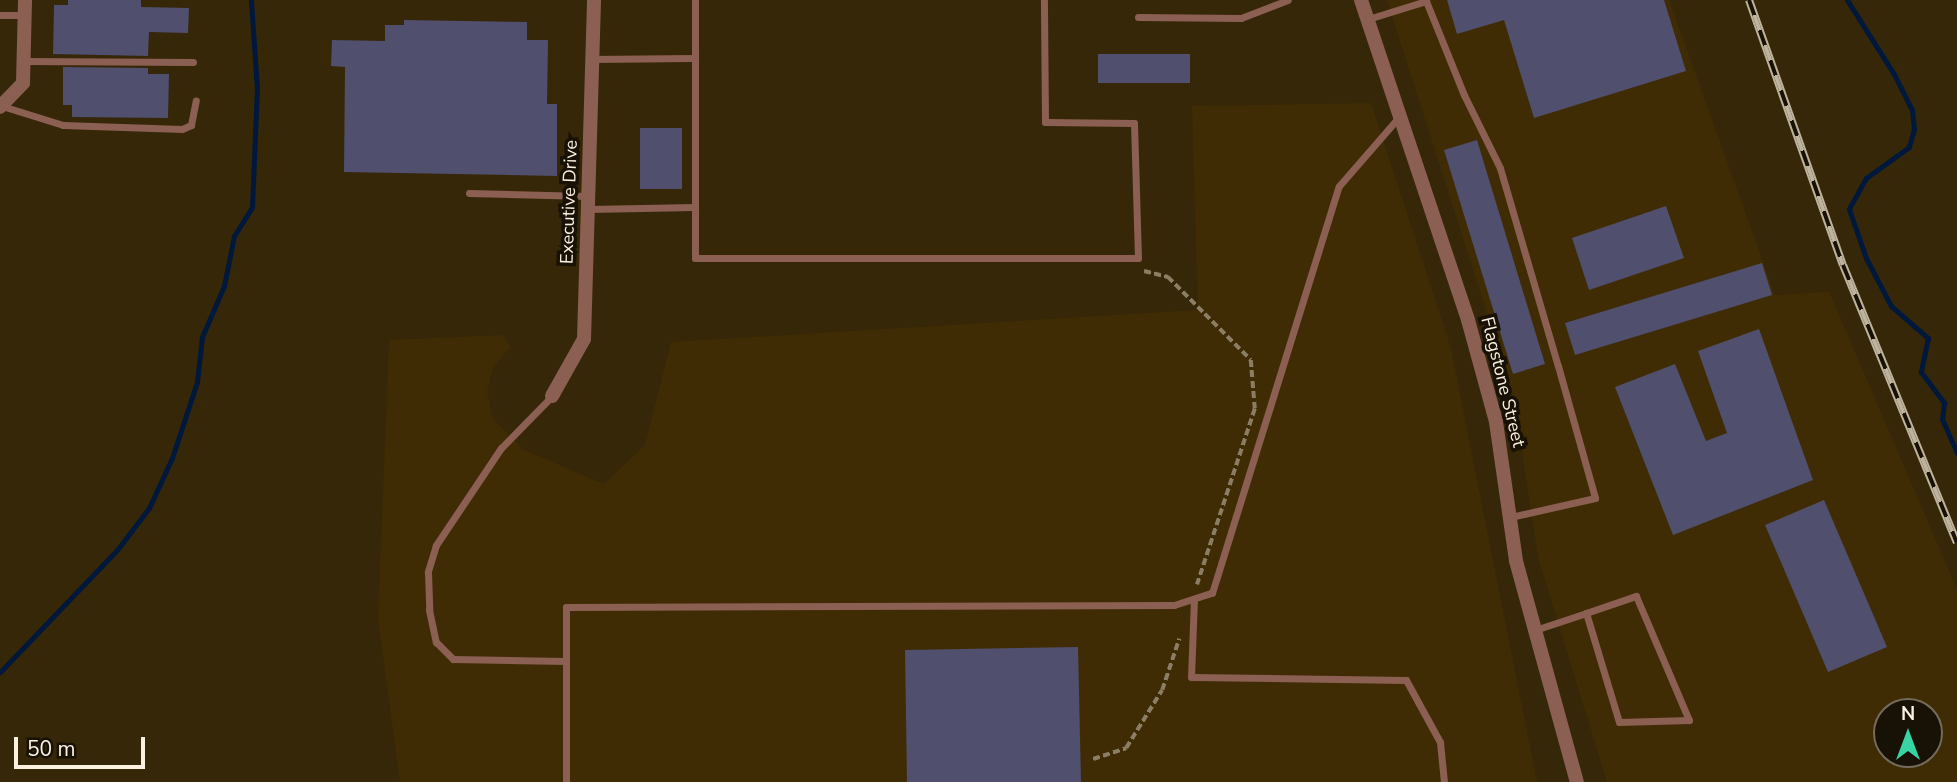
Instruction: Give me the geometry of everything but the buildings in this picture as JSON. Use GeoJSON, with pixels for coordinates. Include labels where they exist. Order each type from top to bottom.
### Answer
{"type":"FeatureCollection","features":[{"type":"Feature","properties":{"kind":"street","name":"Executive Drive"},"geometry":{"type":"LineString","coordinates":[[552,397],[584,339],[594,0]]}},
{"type":"Feature","properties":{"kind":"street","name":"Flagstone Street"},"geometry":{"type":"LineString","coordinates":[[1360,0],[1468,320],[1496,422],[1516,561],[1577,782]]}},
{"type":"Feature","properties":{"kind":"street"},"geometry":{"type":"LineString","coordinates":[[4,104],[23,83],[25,7]]}},
{"type":"Feature","properties":{"kind":"lane"},"geometry":{"type":"LineString","coordinates":[[695,0],[695,258],[1138,258],[1134,123],[1045,122],[1044,0]]}},
{"type":"Feature","properties":{"kind":"lane"},"geometry":{"type":"LineString","coordinates":[[1138,17],[1241,18],[1288,0]]}},
{"type":"Feature","properties":{"kind":"lane"},"geometry":{"type":"LineString","coordinates":[[1367,19],[1426,1],[1464,95],[1500,168],[1558,366],[1595,498],[1511,517]]}},
{"type":"Feature","properties":{"kind":"lane"},"geometry":{"type":"LineString","coordinates":[[0,15],[25,7]]}},
{"type":"Feature","properties":{"kind":"lane"},"geometry":{"type":"LineString","coordinates":[[592,59],[693,58]]}},
{"type":"Feature","properties":{"kind":"lane"},"geometry":{"type":"LineString","coordinates":[[23,61],[193,62]]}},
{"type":"Feature","properties":{"kind":"lane"},"geometry":{"type":"LineString","coordinates":[[4,104],[64,125],[182,129],[191,125],[196,100]]}},
{"type":"Feature","properties":{"kind":"lane"},"geometry":{"type":"LineString","coordinates":[[566,782],[566,607],[1174,606],[1212,593],[1339,186],[1400,117]]}},
{"type":"Feature","properties":{"kind":"lane"},"geometry":{"type":"LineString","coordinates":[[469,193],[695,207]]}},
{"type":"Feature","properties":{"kind":"lane"},"geometry":{"type":"LineString","coordinates":[[552,397],[501,448],[436,545],[428,572],[429,610],[436,642],[453,659],[566,661]]}},
{"type":"Feature","properties":{"kind":"lane"},"geometry":{"type":"LineString","coordinates":[[1535,631],[1586,613],[1636,596],[1689,720],[1619,722],[1586,613]]}},
{"type":"Feature","properties":{"kind":"lane"},"geometry":{"type":"LineString","coordinates":[[1194,599],[1191,677],[1406,680],[1440,742],[1444,782]]}},
{"type":"Feature","properties":{"kind":"path"},"geometry":{"type":"LineString","coordinates":[[1144,271],[1168,277],[1251,360],[1255,409],[1196,588]]}},
{"type":"Feature","properties":{"kind":"path"},"geometry":{"type":"LineString","coordinates":[[1093,759],[1126,748],[1162,690],[1183,626]]}},
{"type":"Feature","properties":{"kind":"shaded area"},"geometry":{"type":"Polygon","coordinates":[[[1387,0],[1669,0],[1775,295],[1829,292],[1957,589],[1957,782],[1607,782],[1538,557],[1514,398],[1387,0]]]}},
{"type":"Feature","properties":{"kind":"shaded area"},"geometry":{"type":"Polygon","coordinates":[[[1371,103],[1451,348],[1537,782],[400,782],[378,619],[389,340],[502,335],[511,347],[493,367],[487,392],[493,419],[524,450],[604,484],[645,445],[671,342],[1198,310],[1192,106],[1371,103]]]}},
{"type":"Feature","properties":{"kind":"waterway"},"geometry":{"type":"LineString","coordinates":[[0,672],[117,550],[149,508],[172,458],[197,382],[202,337],[224,286],[234,236],[252,207],[257,89],[251,0]]}},
{"type":"Feature","properties":{"kind":"waterway"},"geometry":{"type":"LineString","coordinates":[[1847,0],[1894,74],[1912,110],[1914,129],[1909,147],[1866,178],[1849,209],[1866,258],[1891,306],[1928,338],[1921,372],[1944,403],[1942,419],[1957,453]]}},
{"type":"Feature","properties":{"kind":"railway"},"geometry":{"type":"LineString","coordinates":[[1749,0],[1843,265],[1957,543]]}}]}
